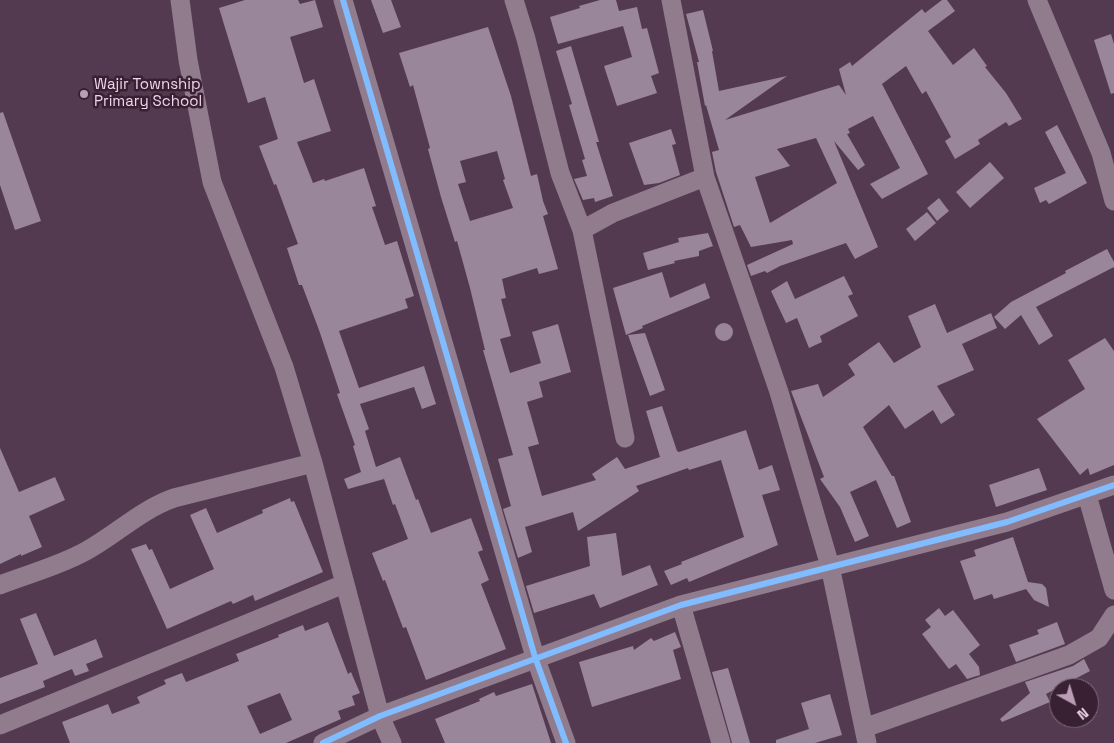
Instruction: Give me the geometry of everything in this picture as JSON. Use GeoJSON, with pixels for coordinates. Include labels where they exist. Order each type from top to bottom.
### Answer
{"type":"FeatureCollection","features":[{"type":"Feature","properties":{"kind":"street"},"geometry":{"type":"LineString","coordinates":[[180,0],[188,60],[212,182],[284,367],[313,463],[380,716],[392,743]]}},
{"type":"Feature","properties":{"kind":"street"},"geometry":{"type":"LineString","coordinates":[[342,0],[535,657],[566,743]]}},
{"type":"Feature","properties":{"kind":"street"},"geometry":{"type":"LineString","coordinates":[[514,0],[526,39],[560,173],[582,230],[624,438]]}},
{"type":"Feature","properties":{"kind":"street"},"geometry":{"type":"LineString","coordinates":[[671,0],[704,177],[778,392],[830,566],[865,735],[1069,656],[1099,638],[1114,615]]}},
{"type":"Feature","properties":{"kind":"street"},"geometry":{"type":"LineString","coordinates":[[1037,0],[1101,153],[1114,201]]}},
{"type":"Feature","properties":{"kind":"street"},"geometry":{"type":"LineString","coordinates":[[582,230],[613,213],[704,177]]}},
{"type":"Feature","properties":{"kind":"street"},"geometry":{"type":"LineString","coordinates":[[0,585],[77,556],[146,510],[160,503],[313,463]]}},
{"type":"Feature","properties":{"kind":"street"},"geometry":{"type":"LineString","coordinates":[[323,743],[380,716],[535,657],[681,605],[1007,522],[1114,486]]}},
{"type":"Feature","properties":{"kind":"street"},"geometry":{"type":"LineString","coordinates":[[1087,495],[1114,590]]}},
{"type":"Feature","properties":{"kind":"street"},"geometry":{"type":"LineString","coordinates":[[0,725],[344,584]]}},
{"type":"Feature","properties":{"kind":"street"},"geometry":{"type":"LineString","coordinates":[[681,605],[721,743]]}},
{"type":"Feature","properties":{"kind":"building"},"geometry":{"type":"Polygon","coordinates":[[[245,0],[298,0],[300,4],[315,0],[323,27],[290,37],[304,83],[314,79],[331,131],[297,142],[313,183],[364,168],[376,206],[372,207],[385,245],[397,241],[414,296],[405,299],[408,308],[339,331],[359,388],[424,366],[436,404],[422,409],[414,387],[360,404],[369,429],[365,431],[376,467],[400,457],[431,533],[471,518],[483,550],[478,552],[489,580],[481,584],[506,649],[426,680],[406,627],[403,628],[385,580],[383,581],[372,553],[408,539],[395,504],[393,505],[384,479],[348,489],[344,479],[361,472],[353,446],[355,445],[337,394],[340,393],[319,330],[302,285],[299,285],[287,248],[298,244],[276,184],[274,185],[259,146],[278,139],[265,97],[248,103],[219,8],[245,0]]]}},
{"type":"Feature","properties":{"kind":"building"},"geometry":{"type":"Polygon","coordinates":[[[371,0],[391,0],[401,27],[383,33],[371,0]]]}},
{"type":"Feature","properties":{"kind":"building"},"geometry":{"type":"Polygon","coordinates":[[[600,0],[616,0],[619,11],[637,7],[642,29],[647,28],[659,73],[651,76],[657,93],[617,106],[604,66],[632,57],[623,26],[558,44],[550,17],[600,0]]]}},
{"type":"Feature","properties":{"kind":"building"},"geometry":{"type":"Polygon","coordinates":[[[942,0],[947,0],[955,11],[928,31],[953,65],[974,48],[987,66],[985,67],[1006,93],[1022,119],[1009,126],[1006,122],[978,140],[980,144],[955,159],[945,141],[951,137],[926,91],[922,94],[906,66],[882,84],[928,174],[882,199],[870,184],[900,168],[873,116],[848,129],[850,133],[847,134],[865,165],[858,170],[834,141],[878,247],[855,259],[846,243],[780,266],[767,273],[765,271],[751,276],[747,265],[793,244],[792,240],[751,247],[740,225],[734,227],[716,172],[712,152],[719,150],[705,106],[697,62],[699,62],[686,14],[703,10],[713,51],[719,91],[787,76],[725,120],[839,85],[846,95],[839,69],[850,62],[852,66],[922,9],[925,13],[942,0]],[[816,138],[777,149],[790,166],[755,177],[770,223],[837,183],[816,138]]]}},
{"type":"Feature","properties":{"kind":"building"},"geometry":{"type":"Polygon","coordinates":[[[488,27],[511,96],[531,176],[537,174],[548,214],[543,216],[558,269],[539,274],[537,268],[502,279],[506,298],[501,299],[511,336],[500,339],[510,373],[541,363],[532,332],[558,324],[571,372],[539,382],[543,397],[527,402],[539,444],[528,447],[542,496],[596,480],[592,474],[617,457],[625,469],[660,457],[646,411],[662,406],[677,451],[679,452],[746,430],[759,470],[772,465],[780,490],[762,495],[778,545],[689,582],[687,578],[671,585],[664,571],[682,564],[681,562],[744,537],[721,460],[689,470],[688,468],[636,486],[639,491],[578,531],[573,512],[525,527],[532,552],[518,558],[503,509],[511,506],[498,459],[513,455],[483,350],[485,350],[457,241],[455,242],[428,149],[430,148],[413,85],[410,87],[399,53],[488,27]],[[497,151],[460,161],[466,182],[458,184],[470,221],[513,208],[503,180],[505,179],[497,151]]]}},
{"type":"Feature","properties":{"kind":"building"},"geometry":{"type":"Polygon","coordinates":[[[1111,34],[1114,44],[1114,93],[1111,94],[1094,40],[1111,34]]]}},
{"type":"Feature","properties":{"kind":"building"},"geometry":{"type":"Polygon","coordinates":[[[571,46],[599,142],[596,142],[613,196],[595,202],[594,198],[583,200],[574,179],[587,176],[582,160],[585,159],[569,105],[572,104],[556,51],[571,46]]]}},
{"type":"Feature","properties":{"kind":"building"},"geometry":{"type":"Polygon","coordinates":[[[3,112],[41,221],[15,230],[0,185],[0,113],[3,112]]]}},
{"type":"Feature","properties":{"kind":"building"},"geometry":{"type":"Polygon","coordinates":[[[1057,125],[1087,183],[1049,204],[1046,200],[1040,203],[1034,188],[1066,173],[1045,132],[1057,125]]]}},
{"type":"Feature","properties":{"kind":"building"},"geometry":{"type":"Polygon","coordinates":[[[671,129],[676,144],[672,145],[680,175],[659,183],[644,185],[629,143],[671,129]]]}},
{"type":"Feature","properties":{"kind":"building"},"geometry":{"type":"Polygon","coordinates":[[[990,162],[1004,178],[970,208],[956,192],[990,162]]]}},
{"type":"Feature","properties":{"kind":"building"},"geometry":{"type":"Polygon","coordinates":[[[939,198],[949,211],[937,221],[927,208],[939,198]]]}},
{"type":"Feature","properties":{"kind":"building"},"geometry":{"type":"Polygon","coordinates":[[[927,212],[936,223],[915,241],[906,229],[927,212]]]}},
{"type":"Feature","properties":{"kind":"building"},"geometry":{"type":"Polygon","coordinates":[[[708,233],[713,246],[699,251],[699,256],[674,261],[675,263],[648,270],[643,253],[679,242],[678,238],[708,233]]]}},
{"type":"Feature","properties":{"kind":"building"},"geometry":{"type":"Polygon","coordinates":[[[1107,249],[1114,262],[1114,267],[1036,307],[1053,336],[1039,345],[1021,315],[1005,329],[994,317],[1011,302],[1107,249]]]}},
{"type":"Feature","properties":{"kind":"building"},"geometry":{"type":"Polygon","coordinates":[[[662,272],[670,298],[705,283],[710,298],[642,326],[643,328],[626,335],[613,288],[662,272]]]}},
{"type":"Feature","properties":{"kind":"building"},"geometry":{"type":"Polygon","coordinates":[[[844,276],[853,294],[848,296],[858,316],[820,336],[822,342],[809,348],[797,318],[786,323],[771,291],[787,281],[795,299],[844,276]]]}},
{"type":"Feature","properties":{"kind":"building"},"geometry":{"type":"Polygon","coordinates":[[[935,304],[947,333],[991,313],[997,328],[962,344],[974,370],[937,386],[955,415],[941,424],[933,410],[905,429],[889,405],[863,427],[892,476],[894,476],[911,522],[897,528],[876,480],[850,492],[869,536],[855,542],[840,507],[820,479],[824,477],[791,391],[818,384],[823,397],[855,375],[848,364],[879,342],[894,363],[921,347],[908,316],[935,304]]]}},
{"type":"Feature","properties":{"kind":"building"},"geometry":{"type":"Polygon","coordinates":[[[724,323],[730,326],[733,332],[730,338],[724,341],[718,338],[715,332],[718,326],[724,323]]]}},
{"type":"Feature","properties":{"kind":"building"},"geometry":{"type":"Polygon","coordinates":[[[645,333],[665,390],[650,396],[628,335],[645,333]]]}},
{"type":"Feature","properties":{"kind":"building"},"geometry":{"type":"Polygon","coordinates":[[[1105,338],[1114,351],[1114,465],[1090,475],[1088,468],[1080,475],[1037,419],[1085,389],[1068,360],[1105,338]]]}},
{"type":"Feature","properties":{"kind":"building"},"geometry":{"type":"Polygon","coordinates":[[[0,448],[19,492],[55,477],[65,500],[29,516],[42,547],[0,564],[0,448]]]}},
{"type":"Feature","properties":{"kind":"building"},"geometry":{"type":"Polygon","coordinates":[[[1039,468],[1047,490],[996,507],[989,485],[1039,468]]]}},
{"type":"Feature","properties":{"kind":"building"},"geometry":{"type":"Polygon","coordinates":[[[290,498],[291,502],[294,501],[323,572],[255,601],[253,595],[233,604],[231,601],[167,629],[131,549],[146,544],[149,550],[152,549],[170,589],[214,569],[190,515],[206,508],[217,533],[263,513],[262,510],[290,498]]]}},
{"type":"Feature","properties":{"kind":"building"},"geometry":{"type":"Polygon","coordinates":[[[616,533],[622,576],[650,565],[658,585],[600,608],[594,594],[534,613],[526,586],[590,566],[587,537],[616,533]]]}},
{"type":"Feature","properties":{"kind":"building"},"geometry":{"type":"Polygon","coordinates":[[[1013,537],[1028,582],[1042,584],[1046,588],[1049,607],[1034,600],[1026,589],[994,599],[992,594],[974,600],[960,561],[976,556],[974,550],[1013,537]]]}},
{"type":"Feature","properties":{"kind":"building"},"geometry":{"type":"Polygon","coordinates":[[[939,608],[945,616],[953,610],[980,645],[969,654],[979,667],[980,675],[967,679],[956,664],[949,669],[922,634],[931,627],[925,620],[939,608]]]}},
{"type":"Feature","properties":{"kind":"building"},"geometry":{"type":"Polygon","coordinates":[[[36,613],[54,656],[96,639],[103,657],[86,664],[89,671],[75,676],[72,669],[43,681],[45,687],[0,704],[0,678],[38,664],[20,619],[36,613]]]}},
{"type":"Feature","properties":{"kind":"building"},"geometry":{"type":"Polygon","coordinates":[[[328,622],[348,674],[351,672],[360,693],[352,696],[355,705],[338,711],[341,719],[286,743],[70,743],[62,722],[108,704],[112,714],[140,703],[137,697],[166,684],[164,680],[182,673],[186,682],[239,661],[236,654],[279,637],[278,635],[303,625],[305,631],[328,622]],[[280,693],[247,706],[260,734],[292,720],[280,693]]]}},
{"type":"Feature","properties":{"kind":"building"},"geometry":{"type":"Polygon","coordinates":[[[1057,622],[1065,644],[1016,662],[1009,645],[1039,634],[1037,630],[1057,622]]]}},
{"type":"Feature","properties":{"kind":"building"},"geometry":{"type":"Polygon","coordinates":[[[675,632],[681,647],[673,650],[681,679],[592,707],[579,662],[633,646],[634,650],[651,638],[654,641],[675,632]]]}},
{"type":"Feature","properties":{"kind":"building"},"geometry":{"type":"Polygon","coordinates":[[[1084,659],[1090,671],[1077,678],[1049,678],[1049,692],[1046,694],[1049,702],[1002,722],[1000,719],[1030,693],[1025,682],[1073,666],[1084,659]]]}},
{"type":"Feature","properties":{"kind":"building"},"geometry":{"type":"Polygon","coordinates":[[[728,668],[750,743],[732,743],[712,672],[728,668]]]}},
{"type":"Feature","properties":{"kind":"building"},"geometry":{"type":"Polygon","coordinates":[[[532,684],[551,743],[445,743],[435,719],[480,701],[479,699],[494,692],[496,696],[532,684]]]}},
{"type":"Feature","properties":{"kind":"building"},"geometry":{"type":"Polygon","coordinates":[[[830,694],[842,735],[815,743],[776,743],[776,740],[809,729],[801,703],[830,694]]]}},
{"type":"Feature","properties":{"kind":"cycle path"},"geometry":{"type":"LineString","coordinates":[[343,0],[535,657],[566,743]]}},
{"type":"Feature","properties":{"kind":"cycle path"},"geometry":{"type":"LineString","coordinates":[[323,743],[380,716],[681,605],[1007,522],[1114,485]]}},
{"type":"Feature","properties":{"kind":"place","name":"Wajir Township Primary School"},"geometry":{"type":"Point","coordinates":[84,94]}}]}
